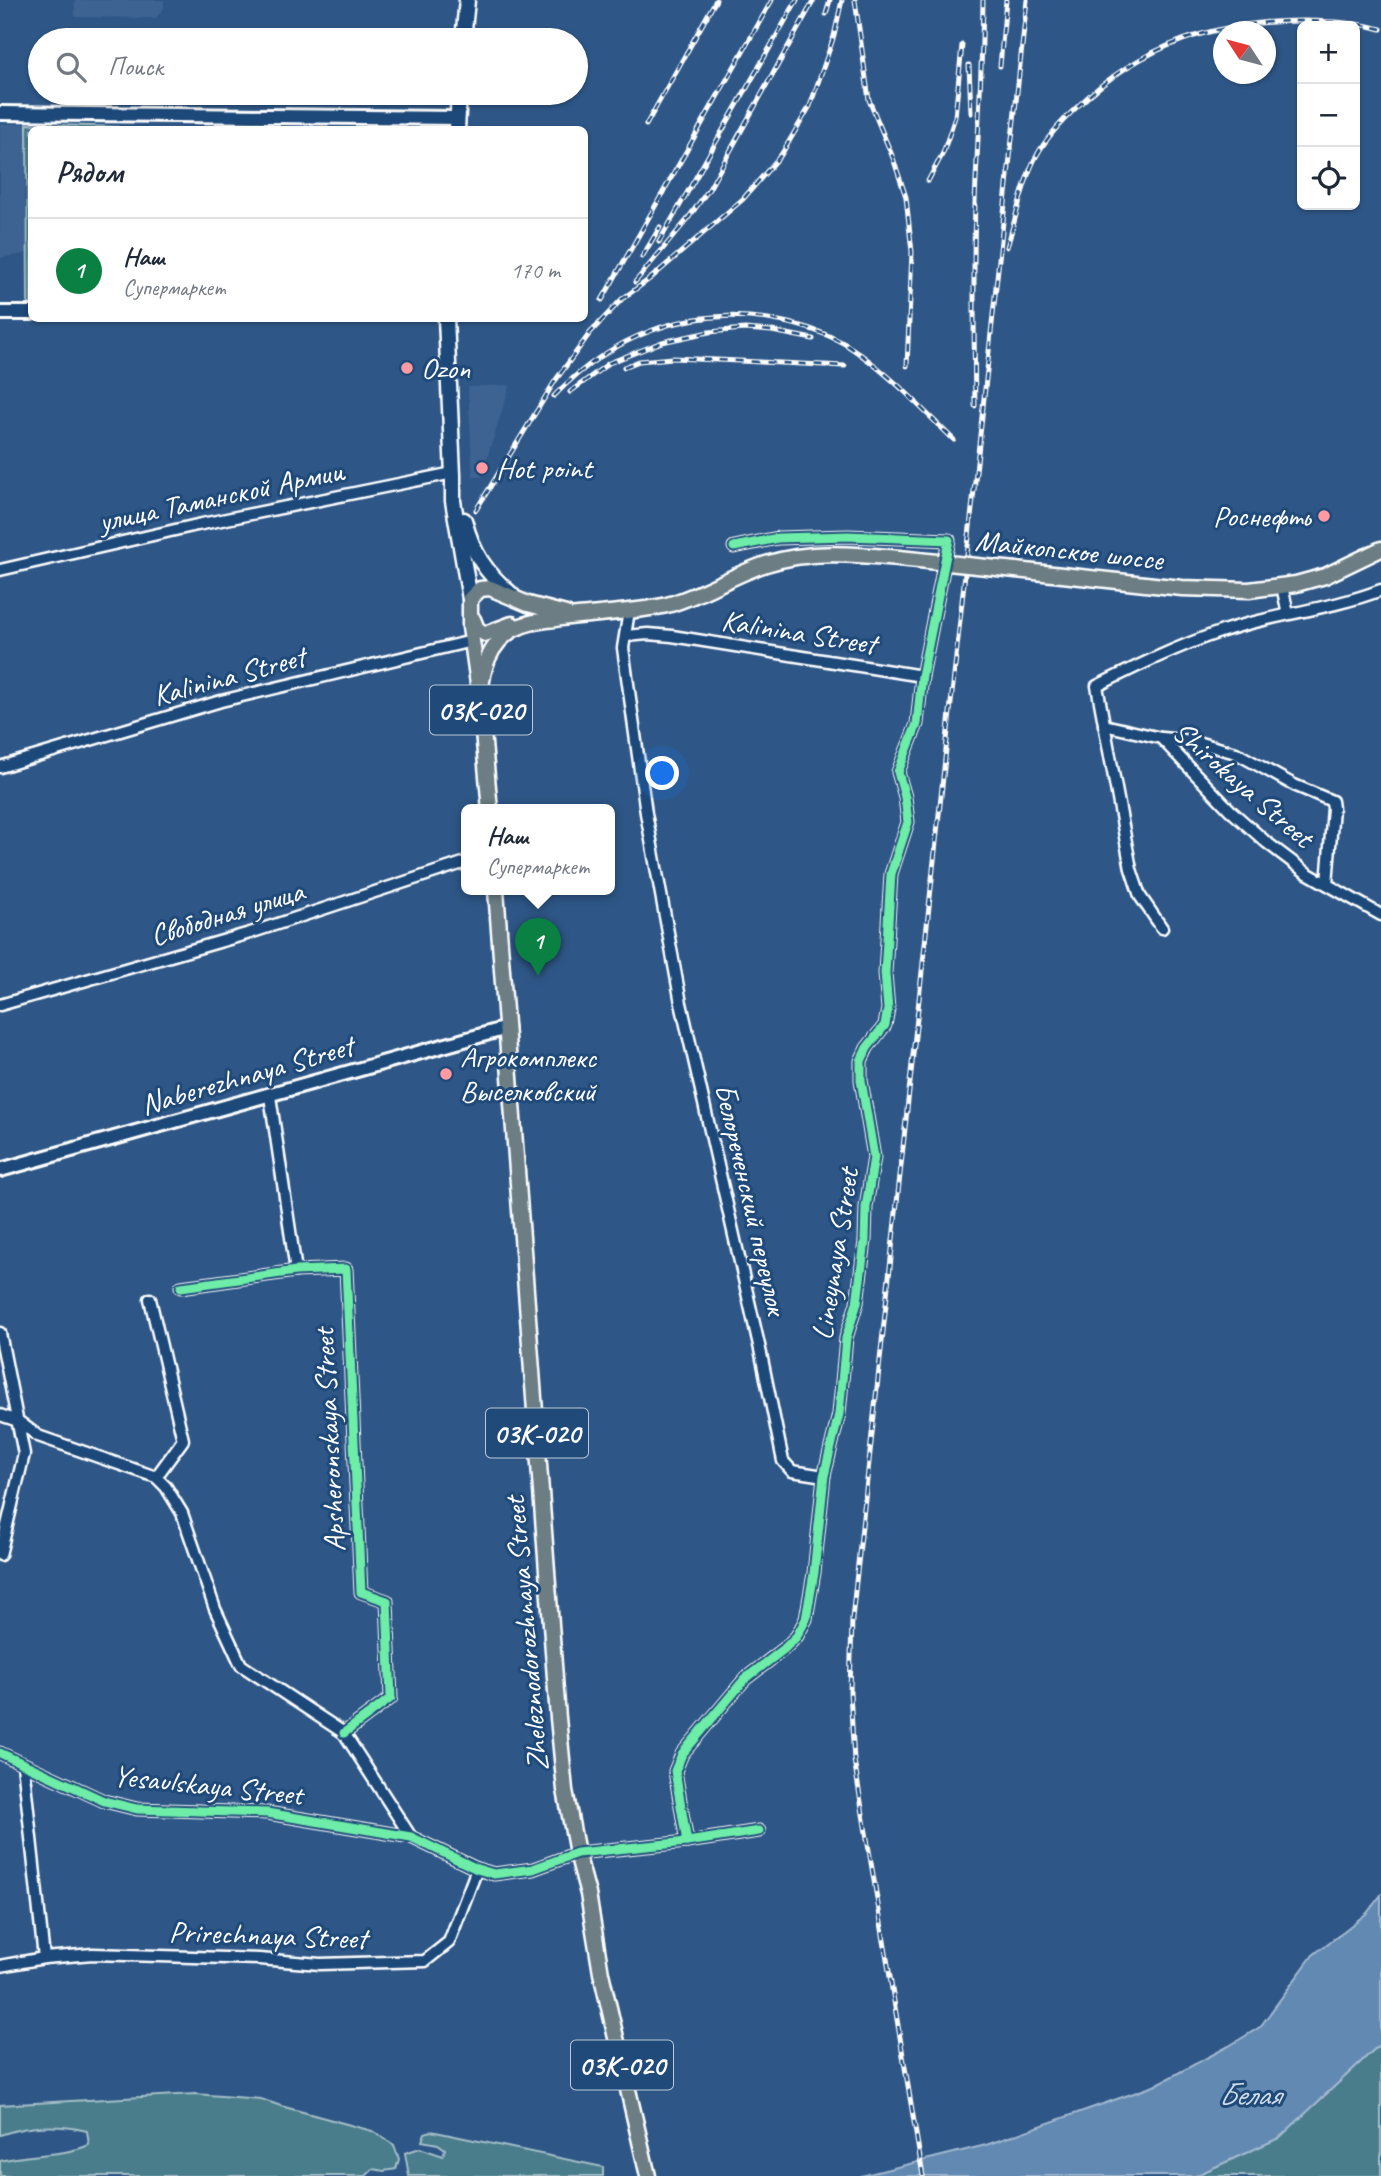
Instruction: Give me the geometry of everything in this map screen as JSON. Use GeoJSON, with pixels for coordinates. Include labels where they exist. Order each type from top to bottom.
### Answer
{"type":"FeatureCollection","features":[{"type":"Feature","properties":{"kind":"main road"},"geometry":{"type":"LineString","coordinates":[[464,28],[467,0]]}},
{"type":"Feature","properties":{"kind":"main road"},"geometry":{"type":"LineString","coordinates":[[457,124],[458,105]]}},
{"type":"Feature","properties":{"kind":"main road"},"geometry":{"type":"LineString","coordinates":[[446,322],[453,501],[470,605],[477,629],[485,634],[519,621],[540,620]]}},
{"type":"Feature","properties":{"kind":"main road"},"geometry":{"type":"LineString","coordinates":[[453,474],[464,522],[479,561],[491,576],[519,600]]}},
{"type":"Feature","properties":{"kind":"main road","name":"Майкопское шоссе"},"geometry":{"type":"LineString","coordinates":[[540,620],[669,604],[747,572],[788,558],[811,554],[837,553],[899,558],[1182,588],[1249,590],[1325,576],[1381,549]]}},
{"type":"Feature","properties":{"kind":"main road"},"geometry":{"type":"LineString","coordinates":[[470,605],[477,591],[496,589],[542,609],[574,616]]}},
{"type":"Feature","properties":{"kind":"main road","name":"03К-020"},"geometry":{"type":"LineString","coordinates":[[470,605],[489,804]]}},
{"type":"Feature","properties":{"kind":"main road"},"geometry":{"type":"LineString","coordinates":[[480,698],[484,666],[495,646],[513,630],[540,620]]}},
{"type":"Feature","properties":{"kind":"main road","name":"Zheleznodorozhnaya Street"},"geometry":{"type":"LineString","coordinates":[[496,895],[565,1790],[588,1894],[601,1973],[648,2176]]}},
{"type":"Feature","properties":{"kind":"street"},"geometry":{"type":"LineString","coordinates":[[0,114],[457,124]]}},
{"type":"Feature","properties":{"kind":"street"},"geometry":{"type":"LineString","coordinates":[[0,121],[457,124]]}},
{"type":"Feature","properties":{"kind":"street"},"geometry":{"type":"LineString","coordinates":[[0,313],[28,313]]}},
{"type":"Feature","properties":{"kind":"street","name":"улица Таманской Армии"},"geometry":{"type":"LineString","coordinates":[[0,570],[197,525],[453,474]]}},
{"type":"Feature","properties":{"kind":"street","name":"Lineynaya Street"},"geometry":{"type":"LineString","coordinates":[[734,547],[778,538],[848,536],[949,540],[922,676],[917,724],[898,772],[908,822],[891,874],[885,973],[888,1009],[885,1025],[867,1048],[861,1061],[874,1157],[866,1207],[865,1241],[857,1303],[846,1338],[839,1414],[824,1476]]}},
{"type":"Feature","properties":{"kind":"street"},"geometry":{"type":"LineString","coordinates":[[1282,586],[1288,614]]}},
{"type":"Feature","properties":{"kind":"street"},"geometry":{"type":"LineString","coordinates":[[1162,928],[1140,896],[1131,869],[1097,686],[1156,657],[1221,631],[1355,600],[1381,590]]}},
{"type":"Feature","properties":{"kind":"street","name":"Белореченский переулок"},"geometry":{"type":"LineString","coordinates":[[629,611],[623,648],[646,813],[681,1003],[783,1461],[792,1471],[824,1476]]}},
{"type":"Feature","properties":{"kind":"street","name":"Kalinina Street"},"geometry":{"type":"LineString","coordinates":[[626,636],[673,636],[922,676]]}},
{"type":"Feature","properties":{"kind":"street","name":"Kalinina Street"},"geometry":{"type":"LineString","coordinates":[[0,767],[221,702],[472,641]]}},
{"type":"Feature","properties":{"kind":"street","name":"Shirokaya Street"},"geometry":{"type":"LineString","coordinates":[[1104,725],[1161,738],[1230,810],[1286,857],[1307,873],[1381,915]]}},
{"type":"Feature","properties":{"kind":"street"},"geometry":{"type":"LineString","coordinates":[[1161,738],[1192,741],[1236,753],[1294,785],[1332,801],[1328,884]]}},
{"type":"Feature","properties":{"kind":"street","name":"Свободная улица"},"geometry":{"type":"LineString","coordinates":[[0,1005],[250,933],[461,864]]}},
{"type":"Feature","properties":{"kind":"street","name":"Naberezhnaya Street"},"geometry":{"type":"LineString","coordinates":[[0,1170],[507,1028]]}},
{"type":"Feature","properties":{"kind":"street"},"geometry":{"type":"LineString","coordinates":[[270,1096],[296,1271]]}},
{"type":"Feature","properties":{"kind":"street","name":"Apsheronskaya Street"},"geometry":{"type":"LineString","coordinates":[[181,1287],[296,1271],[346,1269],[361,1592],[387,1601],[390,1699],[344,1733]]}},
{"type":"Feature","properties":{"kind":"street"},"geometry":{"type":"LineString","coordinates":[[150,1299],[183,1440],[156,1477]]}},
{"type":"Feature","properties":{"kind":"street"},"geometry":{"type":"LineString","coordinates":[[0,1333],[24,1454],[0,1555]]}},
{"type":"Feature","properties":{"kind":"street"},"geometry":{"type":"LineString","coordinates":[[0,1415],[18,1421],[37,1436],[156,1477],[166,1487],[183,1513],[215,1609],[242,1665],[344,1733],[411,1837]]}},
{"type":"Feature","properties":{"kind":"street"},"geometry":{"type":"LineString","coordinates":[[687,1842],[675,1771],[682,1754],[695,1736],[745,1679],[784,1650],[797,1636],[806,1619],[814,1573],[824,1476]]}},
{"type":"Feature","properties":{"kind":"street","name":"Yesaulskaya Street"},"geometry":{"type":"LineString","coordinates":[[0,1753],[103,1801],[137,1809],[267,1813],[411,1837],[494,1874],[533,1870],[577,1853],[687,1842],[759,1831]]}},
{"type":"Feature","properties":{"kind":"street"},"geometry":{"type":"LineString","coordinates":[[23,1764],[44,1958]]}},
{"type":"Feature","properties":{"kind":"street","name":"Prirechnaya Street"},"geometry":{"type":"LineString","coordinates":[[0,1966],[44,1958],[93,1954],[259,1959],[320,1964],[425,1961],[449,1942],[477,1868]]}},
{"type":"Feature","properties":{"kind":"shaded area"},"geometry":{"type":"Polygon","coordinates":[[[75,0],[164,0],[164,8],[156,18],[75,17],[75,0]]]}},
{"type":"Feature","properties":{"kind":"shaded area"},"geometry":{"type":"Polygon","coordinates":[[[0,124],[27,124],[28,253],[0,258],[0,124]]]}},
{"type":"Feature","properties":{"kind":"shaded area"},"geometry":{"type":"Polygon","coordinates":[[[27,124],[88,126],[28,126],[28,304],[27,124]]]}},
{"type":"Feature","properties":{"kind":"shaded area"},"geometry":{"type":"Polygon","coordinates":[[[510,385],[481,477],[473,477],[468,387],[510,385]]]}},
{"type":"Feature","properties":{"kind":"shaded area"},"geometry":{"type":"Polygon","coordinates":[[[1381,2043],[1381,2176],[1195,2176],[1279,2138],[1381,2043]]]}},
{"type":"Feature","properties":{"kind":"shaded area"},"geometry":{"type":"Polygon","coordinates":[[[195,2094],[261,2099],[372,2131],[394,2145],[399,2159],[396,2169],[373,2169],[366,2176],[0,2176],[0,2161],[68,2151],[89,2145],[87,2131],[65,2127],[32,2127],[0,2135],[0,2105],[195,2094]]]}},
{"type":"Feature","properties":{"kind":"shaded area"},"geometry":{"type":"Polygon","coordinates":[[[431,2131],[603,2167],[603,2176],[409,2176],[405,2153],[420,2148],[443,2156],[445,2149],[438,2144],[422,2141],[425,2133],[431,2131]]]}},
{"type":"Feature","properties":{"kind":"water","name":"Белая"},"geometry":{"type":"Polygon","coordinates":[[[1381,1895],[1381,2043],[1279,2138],[1195,2176],[861,2176],[986,2145],[1154,2086],[1229,2046],[1260,2027],[1313,1955],[1367,1913],[1381,1895]]]}},
{"type":"Feature","properties":{"kind":"railway"},"geometry":{"type":"LineString","coordinates":[[646,125],[716,0]]}},
{"type":"Feature","properties":{"kind":"railway"},"geometry":{"type":"LineString","coordinates":[[602,300],[772,0]]}},
{"type":"Feature","properties":{"kind":"railway"},"geometry":{"type":"LineString","coordinates":[[659,242],[797,0]]}},
{"type":"Feature","properties":{"kind":"railway"},"geometry":{"type":"LineString","coordinates":[[635,282],[709,189],[814,0]]}},
{"type":"Feature","properties":{"kind":"railway"},"geometry":{"type":"LineString","coordinates":[[826,14],[830,0]]}},
{"type":"Feature","properties":{"kind":"railway"},"geometry":{"type":"LineString","coordinates":[[476,510],[555,381],[590,333],[622,299],[651,278],[743,199],[781,155],[810,106],[834,36],[842,0]]}},
{"type":"Feature","properties":{"kind":"railway"},"geometry":{"type":"LineString","coordinates":[[855,0],[869,100],[906,197],[912,252],[907,366]]}},
{"type":"Feature","properties":{"kind":"railway"},"geometry":{"type":"LineString","coordinates":[[975,406],[974,228],[983,0]]}},
{"type":"Feature","properties":{"kind":"railway"},"geometry":{"type":"LineString","coordinates":[[1000,66],[1006,0]]}},
{"type":"Feature","properties":{"kind":"railway"},"geometry":{"type":"LineString","coordinates":[[923,2176],[854,1760],[850,1692],[852,1619],[1027,0]]}},
{"type":"Feature","properties":{"kind":"railway"},"geometry":{"type":"LineString","coordinates":[[1007,247],[1028,175],[1041,148],[1078,106],[1128,66],[1183,40],[1243,25],[1307,21],[1381,29]]}},
{"type":"Feature","properties":{"kind":"railway"},"geometry":{"type":"LineString","coordinates":[[928,181],[943,153],[955,117],[962,45]]}},
{"type":"Feature","properties":{"kind":"railway"},"geometry":{"type":"LineString","coordinates":[[969,65],[971,113]]}},
{"type":"Feature","properties":{"kind":"railway"},"geometry":{"type":"LineString","coordinates":[[642,257],[660,227]]}},
{"type":"Feature","properties":{"kind":"railway"},"geometry":{"type":"LineString","coordinates":[[554,396],[600,357],[652,330],[679,322],[737,316],[788,323],[836,339],[873,364],[916,402]]}},
{"type":"Feature","properties":{"kind":"railway"},"geometry":{"type":"LineString","coordinates":[[570,392],[609,363],[662,342],[709,332],[745,329],[813,339]]}},
{"type":"Feature","properties":{"kind":"railway"},"geometry":{"type":"LineString","coordinates":[[624,367],[639,361],[673,358],[845,366]]}},
{"type":"Feature","properties":{"kind":"railway"},"geometry":{"type":"LineString","coordinates":[[909,396],[954,440]]}},
{"type":"Feature","properties":{"kind":"cycle path"},"geometry":{"type":"LineString","coordinates":[[687,1842],[675,1771],[682,1754],[745,1679],[797,1636],[806,1619],[814,1573],[824,1476],[839,1414],[846,1338],[857,1303],[865,1241],[866,1207],[874,1157],[861,1080],[861,1061],[867,1048],[885,1025],[888,1009],[885,973],[891,874],[908,822],[898,772],[917,724],[922,676],[949,540],[848,536],[778,538],[734,547]]}},
{"type":"Feature","properties":{"kind":"cycle path"},"geometry":{"type":"LineString","coordinates":[[181,1287],[296,1271],[346,1269],[361,1592],[387,1601],[391,1698],[344,1733]]}},
{"type":"Feature","properties":{"kind":"cycle path"},"geometry":{"type":"LineString","coordinates":[[0,1753],[104,1801],[137,1809],[267,1813],[411,1837],[477,1869],[494,1874],[533,1869],[577,1853],[687,1842],[759,1831]]}},
{"type":"Feature","properties":{"kind":"place","name":"Ozon"},"geometry":{"type":"Point","coordinates":[407,368]}},
{"type":"Feature","properties":{"kind":"place","name":"Hot point"},"geometry":{"type":"Point","coordinates":[482,468]}},
{"type":"Feature","properties":{"kind":"place","name":"Роснефть"},"geometry":{"type":"Point","coordinates":[1324,516]}},
{"type":"Feature","properties":{"kind":"place","name":"Наш"},"geometry":{"type":"Point","coordinates":[538,976]}},
{"type":"Feature","properties":{"kind":"place","name":"Агрокомплекс Выселковский"},"geometry":{"type":"Point","coordinates":[446,1074]}}]}
